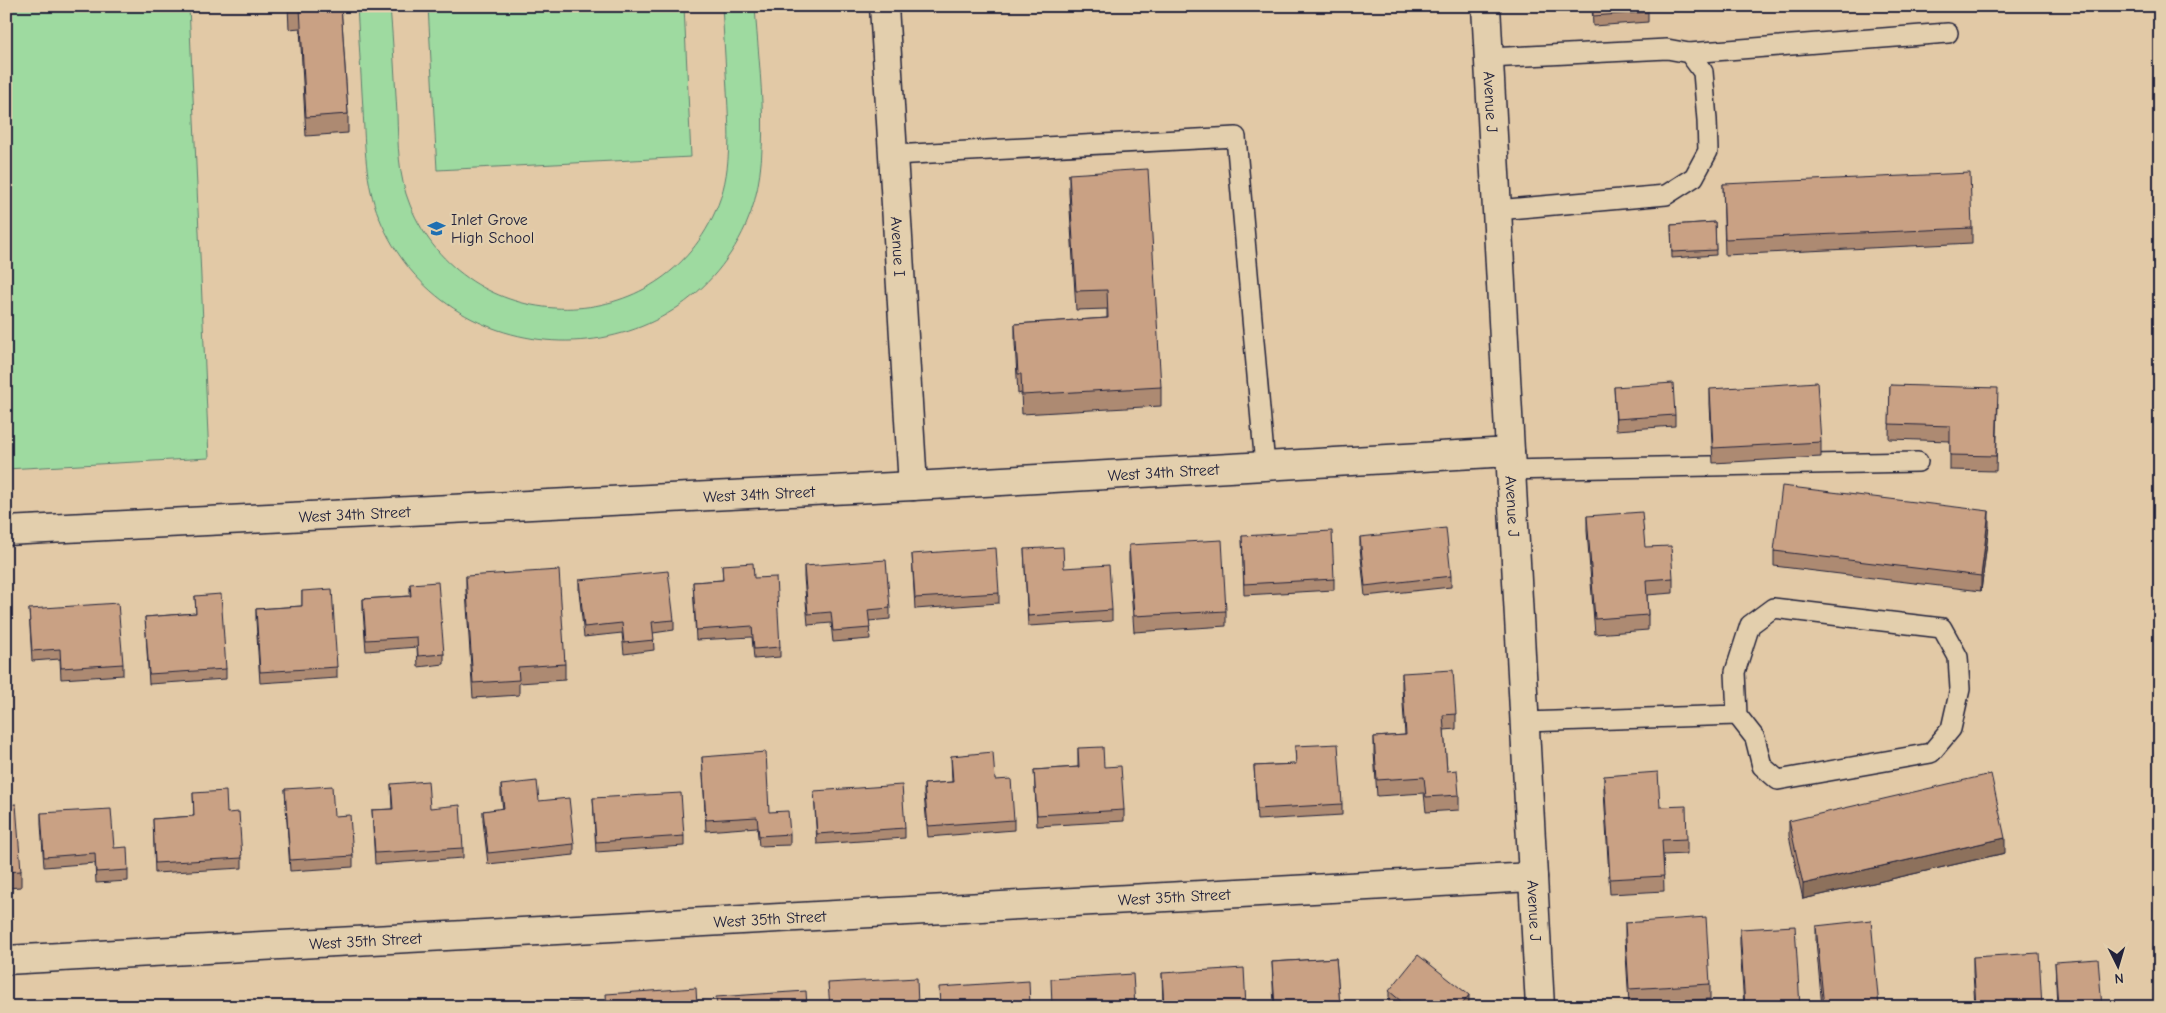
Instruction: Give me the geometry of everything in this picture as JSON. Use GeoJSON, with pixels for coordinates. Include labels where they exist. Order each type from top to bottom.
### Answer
{"type":"FeatureCollection","features":[{"type":"Feature","properties":{"kind":"street","name":"Avenue I"},"geometry":{"type":"LineString","coordinates":[[884,6],[913,486]]}},
{"type":"Feature","properties":{"kind":"street","name":"Avenue J"},"geometry":{"type":"LineString","coordinates":[[1486,6],[1540,1007]]}},
{"type":"Feature","properties":{"kind":"street","name":"West 34th Street"},"geometry":{"type":"LineString","coordinates":[[6,531],[913,486],[1265,466],[1511,461]]}},
{"type":"Feature","properties":{"kind":"street","name":"West 35th Street"},"geometry":{"type":"LineString","coordinates":[[6,960],[1533,878]]}},
{"type":"Feature","properties":{"kind":"lane"},"geometry":{"type":"LineString","coordinates":[[1489,58],[1667,49],[1689,53],[1948,33]]}},
{"type":"Feature","properties":{"kind":"lane"},"geometry":{"type":"LineString","coordinates":[[1497,210],[1666,195],[1694,177],[1708,151],[1707,120],[1703,72],[1689,53]]}},
{"type":"Feature","properties":{"kind":"lane"},"geometry":{"type":"LineString","coordinates":[[893,155],[1236,137],[1265,466]]}},
{"type":"Feature","properties":{"kind":"lane"},"geometry":{"type":"LineString","coordinates":[[1511,461],[1918,462]]}},
{"type":"Feature","properties":{"kind":"lane"},"geometry":{"type":"LineString","coordinates":[[1773,608],[1942,628],[1958,657],[1960,689],[1951,729],[1931,753],[1778,780],[1762,766],[1755,738],[1737,715],[1735,672],[1750,625],[1773,608]]}},
{"type":"Feature","properties":{"kind":"lane"},"geometry":{"type":"LineString","coordinates":[[1524,722],[1737,715]]}},
{"type":"Feature","properties":{"kind":"green space"},"geometry":{"type":"Polygon","coordinates":[[[6,6],[189,6],[209,458],[6,469],[6,6]]]}},
{"type":"Feature","properties":{"kind":"green space"},"geometry":{"type":"Polygon","coordinates":[[[357,6],[390,6],[398,148],[403,183],[410,205],[436,249],[472,281],[515,301],[561,308],[607,303],[650,286],[687,255],[715,212],[725,182],[729,152],[722,6],[755,6],[763,118],[760,174],[755,201],[746,225],[712,277],[667,314],[615,335],[560,341],[505,332],[454,308],[410,270],[379,217],[374,204],[368,178],[365,151],[357,6]]]}},
{"type":"Feature","properties":{"kind":"green space"},"geometry":{"type":"Polygon","coordinates":[[[428,6],[684,6],[691,157],[437,170],[428,6]]]}},
{"type":"Feature","properties":{"kind":"building"},"geometry":{"type":"Polygon","coordinates":[[[289,6],[341,6],[348,114],[306,117],[300,8],[289,9],[289,6]]]}},
{"type":"Feature","properties":{"kind":"building"},"geometry":{"type":"Polygon","coordinates":[[[1593,6],[1648,6],[1648,12],[1593,16],[1593,6]]]}},
{"type":"Feature","properties":{"kind":"building"},"geometry":{"type":"Polygon","coordinates":[[[1148,169],[1161,387],[1022,395],[1021,374],[1018,374],[1015,324],[1108,318],[1107,290],[1076,291],[1069,174],[1148,169]]]}},
{"type":"Feature","properties":{"kind":"building"},"geometry":{"type":"Polygon","coordinates":[[[1970,173],[1972,228],[1725,239],[1723,184],[1970,173]]]}},
{"type":"Feature","properties":{"kind":"building"},"geometry":{"type":"Polygon","coordinates":[[[1715,222],[1716,250],[1672,252],[1671,225],[1715,222]]]}},
{"type":"Feature","properties":{"kind":"building"},"geometry":{"type":"Polygon","coordinates":[[[1817,382],[1821,442],[1713,448],[1710,389],[1817,382]]]}},
{"type":"Feature","properties":{"kind":"building"},"geometry":{"type":"Polygon","coordinates":[[[1673,383],[1675,415],[1616,419],[1614,387],[1673,383]]]}},
{"type":"Feature","properties":{"kind":"building"},"geometry":{"type":"Polygon","coordinates":[[[1890,385],[1998,388],[1996,456],[1950,455],[1950,426],[1889,424],[1890,385]]]}},
{"type":"Feature","properties":{"kind":"building"},"geometry":{"type":"Polygon","coordinates":[[[1782,486],[1989,511],[1981,576],[1774,551],[1782,486]]]}},
{"type":"Feature","properties":{"kind":"building"},"geometry":{"type":"Polygon","coordinates":[[[1642,512],[1645,547],[1671,546],[1673,578],[1646,580],[1648,615],[1595,619],[1587,516],[1642,512]]]}},
{"type":"Feature","properties":{"kind":"building"},"geometry":{"type":"Polygon","coordinates":[[[1446,528],[1451,576],[1365,586],[1360,537],[1446,528]]]}},
{"type":"Feature","properties":{"kind":"building"},"geometry":{"type":"Polygon","coordinates":[[[1332,531],[1334,579],[1244,584],[1242,536],[1332,531]]]}},
{"type":"Feature","properties":{"kind":"building"},"geometry":{"type":"Polygon","coordinates":[[[1222,540],[1226,611],[1134,616],[1129,545],[1222,540]]]}},
{"type":"Feature","properties":{"kind":"building"},"geometry":{"type":"Polygon","coordinates":[[[1063,547],[1064,568],[1109,565],[1112,610],[1028,616],[1024,549],[1063,547]]]}},
{"type":"Feature","properties":{"kind":"building"},"geometry":{"type":"Polygon","coordinates":[[[996,548],[999,593],[915,598],[912,554],[996,548]]]}},
{"type":"Feature","properties":{"kind":"building"},"geometry":{"type":"Polygon","coordinates":[[[886,560],[890,608],[868,610],[870,628],[833,631],[831,612],[808,614],[804,566],[886,560]]]}},
{"type":"Feature","properties":{"kind":"building"},"geometry":{"type":"Polygon","coordinates":[[[753,563],[754,578],[776,577],[780,647],[754,649],[752,626],[696,630],[693,582],[723,580],[722,565],[753,563]]]}},
{"type":"Feature","properties":{"kind":"building"},"geometry":{"type":"Polygon","coordinates":[[[559,570],[565,664],[518,667],[519,680],[473,683],[466,576],[559,570]]]}},
{"type":"Feature","properties":{"kind":"building"},"geometry":{"type":"Polygon","coordinates":[[[668,571],[674,620],[652,622],[654,640],[624,643],[622,623],[584,627],[579,580],[668,571]]]}},
{"type":"Feature","properties":{"kind":"building"},"geometry":{"type":"Polygon","coordinates":[[[438,582],[444,654],[418,656],[417,637],[366,640],[363,599],[411,596],[410,584],[438,582]]]}},
{"type":"Feature","properties":{"kind":"building"},"geometry":{"type":"Polygon","coordinates":[[[332,589],[337,667],[260,672],[256,609],[302,606],[302,591],[332,589]]]}},
{"type":"Feature","properties":{"kind":"building"},"geometry":{"type":"Polygon","coordinates":[[[221,594],[226,669],[149,674],[145,617],[196,613],[195,596],[221,594]]]}},
{"type":"Feature","properties":{"kind":"building"},"geometry":{"type":"Polygon","coordinates":[[[118,603],[123,664],[61,668],[60,649],[32,651],[29,609],[118,603]]]}},
{"type":"Feature","properties":{"kind":"building"},"geometry":{"type":"Polygon","coordinates":[[[1453,670],[1456,714],[1443,715],[1447,771],[1457,770],[1459,795],[1426,797],[1424,777],[1377,780],[1374,737],[1406,735],[1402,673],[1453,670]]]}},
{"type":"Feature","properties":{"kind":"building"},"geometry":{"type":"Polygon","coordinates":[[[1338,744],[1342,804],[1257,809],[1254,766],[1296,764],[1295,746],[1338,744]]]}},
{"type":"Feature","properties":{"kind":"building"},"geometry":{"type":"Polygon","coordinates":[[[1103,747],[1104,767],[1121,766],[1124,810],[1037,815],[1034,770],[1079,767],[1078,748],[1103,747]]]}},
{"type":"Feature","properties":{"kind":"building"},"geometry":{"type":"Polygon","coordinates":[[[766,752],[769,812],[788,811],[790,834],[759,836],[757,817],[706,820],[702,757],[766,752]]]}},
{"type":"Feature","properties":{"kind":"building"},"geometry":{"type":"Polygon","coordinates":[[[993,752],[995,780],[1011,779],[1014,820],[928,826],[924,784],[953,782],[951,756],[993,752]]]}},
{"type":"Feature","properties":{"kind":"building"},"geometry":{"type":"Polygon","coordinates":[[[1658,772],[1660,807],[1686,806],[1687,839],[1662,840],[1664,876],[1610,879],[1604,776],[1658,772]]]}},
{"type":"Feature","properties":{"kind":"building"},"geometry":{"type":"Polygon","coordinates":[[[1991,774],[2005,838],[1803,884],[1789,821],[1991,774]]]}},
{"type":"Feature","properties":{"kind":"building"},"geometry":{"type":"Polygon","coordinates":[[[428,781],[430,808],[460,805],[463,848],[375,853],[372,810],[393,809],[391,784],[428,781]]]}},
{"type":"Feature","properties":{"kind":"building"},"geometry":{"type":"Polygon","coordinates":[[[537,781],[539,801],[569,798],[574,844],[488,853],[483,811],[504,808],[501,785],[537,781]]]}},
{"type":"Feature","properties":{"kind":"building"},"geometry":{"type":"Polygon","coordinates":[[[902,785],[905,828],[817,834],[814,791],[902,785]]]}},
{"type":"Feature","properties":{"kind":"building"},"geometry":{"type":"Polygon","coordinates":[[[332,786],[334,816],[350,815],[353,856],[290,860],[285,789],[332,786]]]}},
{"type":"Feature","properties":{"kind":"building"},"geometry":{"type":"Polygon","coordinates":[[[226,791],[227,813],[239,812],[242,858],[155,863],[153,819],[194,816],[193,793],[226,791]]]}},
{"type":"Feature","properties":{"kind":"building"},"geometry":{"type":"Polygon","coordinates":[[[681,793],[684,836],[596,842],[593,798],[681,793]]]}},
{"type":"Feature","properties":{"kind":"building"},"geometry":{"type":"Polygon","coordinates":[[[16,804],[21,871],[6,872],[6,805],[16,804]]]}},
{"type":"Feature","properties":{"kind":"building"},"geometry":{"type":"Polygon","coordinates":[[[111,809],[114,848],[127,847],[128,870],[96,872],[95,853],[44,857],[41,813],[111,809]]]}},
{"type":"Feature","properties":{"kind":"building"},"geometry":{"type":"Polygon","coordinates":[[[1706,917],[1710,984],[1629,989],[1625,923],[1706,917]]]}},
{"type":"Feature","properties":{"kind":"building"},"geometry":{"type":"Polygon","coordinates":[[[1871,920],[1879,1007],[1824,1007],[1816,926],[1871,920]]]}},
{"type":"Feature","properties":{"kind":"building"},"geometry":{"type":"Polygon","coordinates":[[[1795,926],[1800,1007],[1745,1007],[1740,929],[1795,926]]]}},
{"type":"Feature","properties":{"kind":"building"},"geometry":{"type":"Polygon","coordinates":[[[2039,953],[2042,1007],[1976,1007],[1973,957],[2039,953]]]}},
{"type":"Feature","properties":{"kind":"building"},"geometry":{"type":"Polygon","coordinates":[[[1418,955],[1469,995],[1460,1007],[1408,1007],[1389,991],[1418,955]]]}},
{"type":"Feature","properties":{"kind":"building"},"geometry":{"type":"Polygon","coordinates":[[[1336,958],[1340,1006],[1275,1007],[1272,962],[1336,958]]]}},
{"type":"Feature","properties":{"kind":"building"},"geometry":{"type":"Polygon","coordinates":[[[2098,959],[2102,1007],[2058,1007],[2055,962],[2098,959]]]}},
{"type":"Feature","properties":{"kind":"building"},"geometry":{"type":"Polygon","coordinates":[[[1244,968],[1246,1007],[1164,1007],[1162,973],[1244,968]]]}},
{"type":"Feature","properties":{"kind":"building"},"geometry":{"type":"Polygon","coordinates":[[[1133,974],[1135,1007],[1052,1007],[1051,979],[1133,974]]]}},
{"type":"Feature","properties":{"kind":"building"},"geometry":{"type":"Polygon","coordinates":[[[917,978],[918,1007],[830,1007],[828,983],[917,978]]]}},
{"type":"Feature","properties":{"kind":"building"},"geometry":{"type":"Polygon","coordinates":[[[1029,981],[1030,1007],[940,1007],[939,987],[1029,981]]]}},
{"type":"Feature","properties":{"kind":"building"},"geometry":{"type":"Polygon","coordinates":[[[696,988],[697,1007],[607,1007],[606,994],[696,988]]]}},
{"type":"Feature","properties":{"kind":"building"},"geometry":{"type":"Polygon","coordinates":[[[806,991],[807,1007],[717,1007],[716,997],[806,991]]]}},
{"type":"Feature","properties":{"kind":"building"},"geometry":{"type":"Polygon","coordinates":[[[580,1002],[580,1007],[550,1007],[550,1004],[580,1002]]]}},
{"type":"Feature","properties":{"kind":"place","name":"Inlet Grove High School"},"geometry":{"type":"Point","coordinates":[437,228]}}]}
